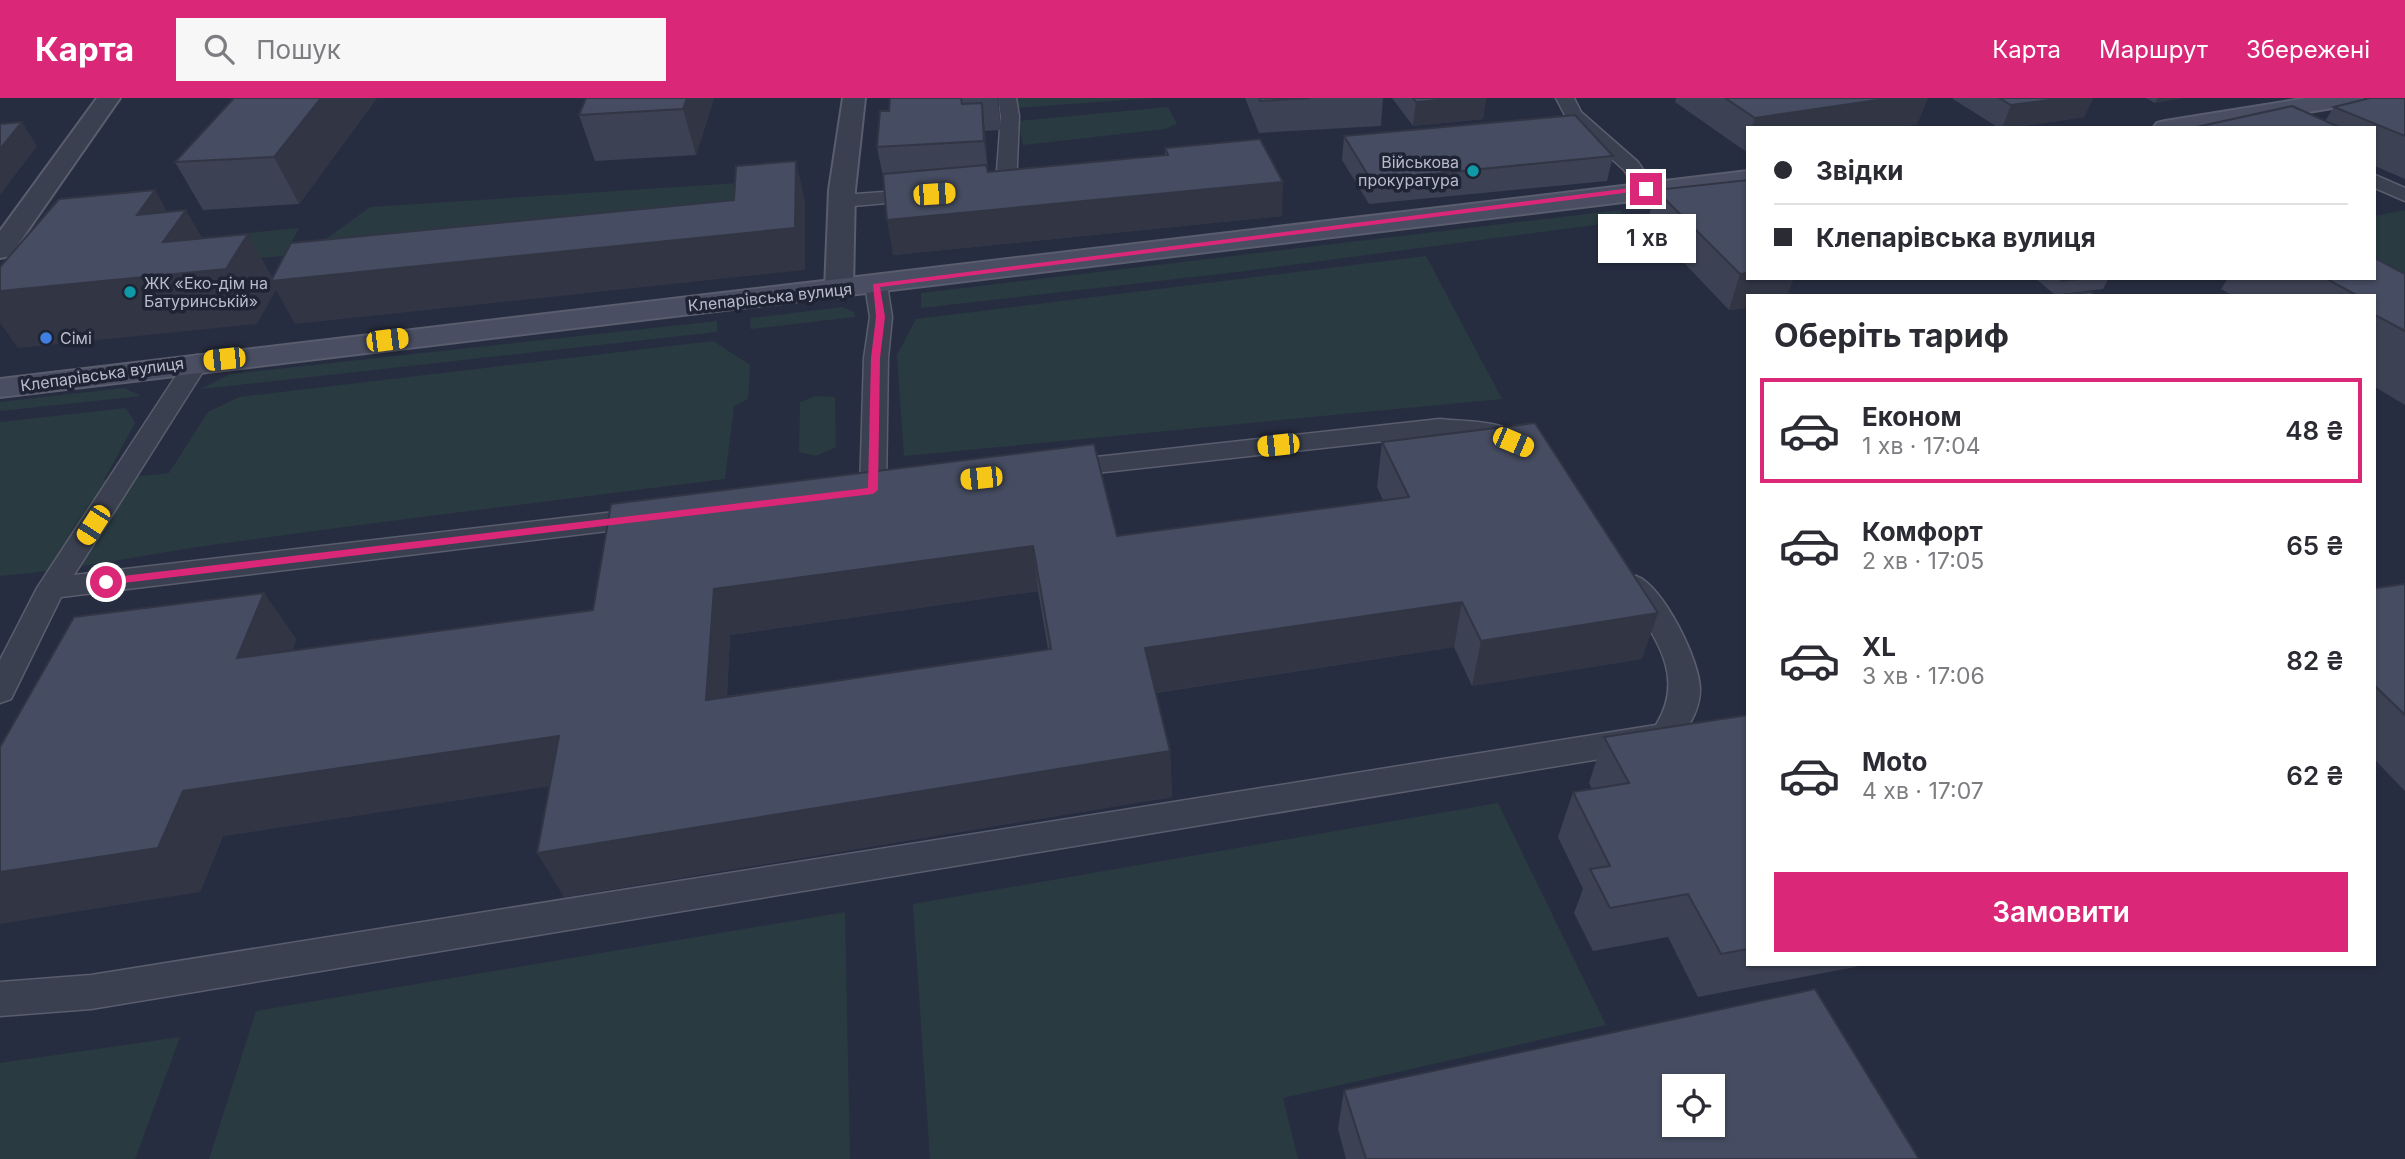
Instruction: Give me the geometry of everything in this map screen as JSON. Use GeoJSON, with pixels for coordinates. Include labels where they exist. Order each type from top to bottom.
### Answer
{"type":"FeatureCollection","features":[{"type":"Feature","properties":{"kind":"main road"},"geometry":{"type":"LineString","coordinates":[[2178,126],[2351,98]]}},
{"type":"Feature","properties":{"kind":"main road","name":"Клепарівська вулиця"},"geometry":{"type":"LineString","coordinates":[[0,387],[876,285],[1646,189],[1746,179]]}},
{"type":"Feature","properties":{"kind":"street"},"geometry":{"type":"LineString","coordinates":[[0,250],[109,98]]}},
{"type":"Feature","properties":{"kind":"street"},"geometry":{"type":"LineString","coordinates":[[839,289],[842,201],[853,98]]}},
{"type":"Feature","properties":{"kind":"lane"},"geometry":{"type":"LineString","coordinates":[[966,192],[1006,189],[1010,116],[1007,98]]}},
{"type":"Feature","properties":{"kind":"lane"},"geometry":{"type":"LineString","coordinates":[[1565,98],[1573,115],[1630,166],[1646,189]]}},
{"type":"Feature","properties":{"kind":"lane"},"geometry":{"type":"LineString","coordinates":[[2229,118],[2249,126]]}},
{"type":"Feature","properties":{"kind":"lane"},"geometry":{"type":"LineString","coordinates":[[2376,181],[2405,195]]}},
{"type":"Feature","properties":{"kind":"lane"},"geometry":{"type":"LineString","coordinates":[[842,201],[940,194]]}},
{"type":"Feature","properties":{"kind":"lane"},"geometry":{"type":"LineString","coordinates":[[2376,204],[2405,195]]}},
{"type":"Feature","properties":{"kind":"lane"},"geometry":{"type":"LineString","coordinates":[[873,490],[876,358],[881,317],[876,285]]}},
{"type":"Feature","properties":{"kind":"lane"},"geometry":{"type":"LineString","coordinates":[[0,691],[51,588],[197,362]]}},
{"type":"Feature","properties":{"kind":"lane"},"geometry":{"type":"LineString","coordinates":[[1025,473],[1440,427],[1492,433],[1535,451]]}},
{"type":"Feature","properties":{"kind":"lane"},"geometry":{"type":"LineString","coordinates":[[51,588],[681,513]]}},
{"type":"Feature","properties":{"kind":"lane"},"geometry":{"type":"LineString","coordinates":[[0,999],[105,990],[1667,736],[1683,705],[1683,670],[1667,634],[1623,567]]}},
{"type":"Feature","properties":{"kind":"shaded area"},"geometry":{"type":"Polygon","coordinates":[[[1015,98],[1153,98],[1016,108],[1015,98]]]}},
{"type":"Feature","properties":{"kind":"shaded area"},"geometry":{"type":"Polygon","coordinates":[[[1168,107],[1177,124],[1165,129],[1023,145],[1018,121],[1168,107]]]}},
{"type":"Feature","properties":{"kind":"shaded area"},"geometry":{"type":"Polygon","coordinates":[[[754,182],[712,235],[277,275],[370,207],[754,182]]]}},
{"type":"Feature","properties":{"kind":"shaded area"},"geometry":{"type":"Polygon","coordinates":[[[1620,210],[1625,221],[1237,272],[921,308],[921,293],[1620,210]]]}},
{"type":"Feature","properties":{"kind":"shaded area"},"geometry":{"type":"Polygon","coordinates":[[[2405,210],[2405,317],[2375,294],[2376,216],[2405,210]]]}},
{"type":"Feature","properties":{"kind":"shaded area"},"geometry":{"type":"Polygon","coordinates":[[[299,228],[284,256],[230,261],[247,233],[299,228]]]}},
{"type":"Feature","properties":{"kind":"shaded area"},"geometry":{"type":"Polygon","coordinates":[[[1426,256],[1502,399],[904,456],[897,355],[916,319],[1426,256]]]}},
{"type":"Feature","properties":{"kind":"shaded area"},"geometry":{"type":"Polygon","coordinates":[[[842,307],[854,312],[855,317],[750,329],[751,318],[842,307]]]}},
{"type":"Feature","properties":{"kind":"shaded area"},"geometry":{"type":"Polygon","coordinates":[[[717,321],[717,332],[201,389],[230,374],[717,321]]]}},
{"type":"Feature","properties":{"kind":"shaded area"},"geometry":{"type":"Polygon","coordinates":[[[713,341],[750,365],[748,399],[734,406],[725,479],[198,547],[57,570],[0,576],[0,422],[126,408],[135,423],[104,480],[169,473],[208,412],[239,397],[713,341]]]}},
{"type":"Feature","properties":{"kind":"shaded area"},"geometry":{"type":"Polygon","coordinates":[[[124,388],[141,396],[0,411],[0,402],[124,388]]]}},
{"type":"Feature","properties":{"kind":"shaded area"},"geometry":{"type":"Polygon","coordinates":[[[816,396],[835,397],[836,447],[816,456],[799,452],[800,402],[816,396]]]}},
{"type":"Feature","properties":{"kind":"shaded area"},"geometry":{"type":"Polygon","coordinates":[[[1498,803],[1606,1025],[1283,1098],[1298,1159],[930,1159],[913,904],[1498,803]]]}},
{"type":"Feature","properties":{"kind":"shaded area"},"geometry":{"type":"Polygon","coordinates":[[[845,912],[850,1159],[209,1159],[256,1011],[845,912]]]}},
{"type":"Feature","properties":{"kind":"shaded area"},"geometry":{"type":"Polygon","coordinates":[[[180,1037],[135,1159],[0,1159],[0,1063],[180,1037]]]}},
{"type":"Feature","properties":{"kind":"building"},"geometry":{"type":"Polygon","coordinates":[[[234,98],[321,98],[274,157],[175,162],[234,98]]]}},
{"type":"Feature","properties":{"kind":"building"},"geometry":{"type":"Polygon","coordinates":[[[586,98],[687,98],[683,109],[579,115],[586,98]]]}},
{"type":"Feature","properties":{"kind":"building"},"geometry":{"type":"Polygon","coordinates":[[[890,98],[961,98],[962,104],[982,103],[984,141],[877,147],[880,111],[889,111],[890,98]]]}},
{"type":"Feature","properties":{"kind":"building"},"geometry":{"type":"Polygon","coordinates":[[[1259,98],[1310,98],[1260,101],[1259,98]]]}},
{"type":"Feature","properties":{"kind":"building"},"geometry":{"type":"Polygon","coordinates":[[[1413,98],[1459,98],[1416,102],[1413,98]]]}},
{"type":"Feature","properties":{"kind":"building"},"geometry":{"type":"Polygon","coordinates":[[[1725,98],[1891,98],[1755,118],[1725,98]]]}},
{"type":"Feature","properties":{"kind":"building"},"geometry":{"type":"Polygon","coordinates":[[[1999,98],[2065,98],[2011,105],[1999,98]]]}},
{"type":"Feature","properties":{"kind":"building"},"geometry":{"type":"Polygon","coordinates":[[[2370,98],[2405,98],[2405,136],[2334,107],[2370,98]]]}},
{"type":"Feature","properties":{"kind":"building"},"geometry":{"type":"Polygon","coordinates":[[[2292,106],[2337,126],[2201,126],[2292,106]]]}},
{"type":"Feature","properties":{"kind":"building"},"geometry":{"type":"Polygon","coordinates":[[[1575,115],[1613,156],[1371,180],[1344,136],[1575,115]]]}},
{"type":"Feature","properties":{"kind":"building"},"geometry":{"type":"Polygon","coordinates":[[[22,122],[0,149],[0,124],[22,122]]]}},
{"type":"Feature","properties":{"kind":"building"},"geometry":{"type":"Polygon","coordinates":[[[1260,139],[1283,182],[887,220],[883,174],[986,165],[988,172],[1168,155],[1165,148],[1260,139]]]}},
{"type":"Feature","properties":{"kind":"building"},"geometry":{"type":"Polygon","coordinates":[[[796,161],[795,228],[271,281],[291,243],[734,200],[736,166],[796,161]]]}},
{"type":"Feature","properties":{"kind":"building"},"geometry":{"type":"Polygon","coordinates":[[[1746,180],[1746,273],[1740,274],[1656,190],[1746,180]]]}},
{"type":"Feature","properties":{"kind":"building"},"geometry":{"type":"Polygon","coordinates":[[[155,190],[137,215],[186,210],[163,242],[248,234],[226,269],[0,291],[0,267],[59,199],[155,190]]]}},
{"type":"Feature","properties":{"kind":"building"},"geometry":{"type":"Polygon","coordinates":[[[2376,259],[2405,274],[2405,331],[2376,316],[2376,294],[2354,294],[2329,280],[2376,280],[2376,259]]]}},
{"type":"Feature","properties":{"kind":"building"},"geometry":{"type":"Polygon","coordinates":[[[1535,423],[1658,613],[1481,641],[1462,602],[1145,648],[1170,751],[537,853],[559,736],[183,791],[158,848],[0,872],[0,747],[74,617],[264,593],[237,658],[593,610],[611,504],[1094,444],[1117,536],[1409,497],[1382,442],[1535,423]],[[1033,546],[714,589],[706,700],[1051,649],[1033,546]]]}},
{"type":"Feature","properties":{"kind":"building"},"geometry":{"type":"Polygon","coordinates":[[[2405,584],[2405,715],[2376,687],[2376,588],[2405,584]]]}},
{"type":"Feature","properties":{"kind":"building"},"geometry":{"type":"Polygon","coordinates":[[[1746,715],[1746,949],[1721,954],[1688,894],[1610,908],[1590,869],[1610,866],[1573,792],[1629,783],[1604,737],[1746,715]]]}},
{"type":"Feature","properties":{"kind":"building"},"geometry":{"type":"Polygon","coordinates":[[[1815,989],[1919,1159],[1366,1159],[1344,1090],[1815,989]]]}},
{"type":"Feature","properties":{"kind":"place","name":"Військова прокуратура"},"geometry":{"type":"Point","coordinates":[1473,171]}},
{"type":"Feature","properties":{"kind":"place","name":"ЖК «Еко-дім на Батуринській»"},"geometry":{"type":"Point","coordinates":[130,292]}},
{"type":"Feature","properties":{"kind":"place","name":"Сімі"},"geometry":{"type":"Point","coordinates":[46,338]}},
{"type":"Feature","properties":{"kind":"route"},"geometry":{"type":"LineString","coordinates":[[106,582],[873,490],[876,358],[881,317],[876,285],[1646,189]]}}]}
